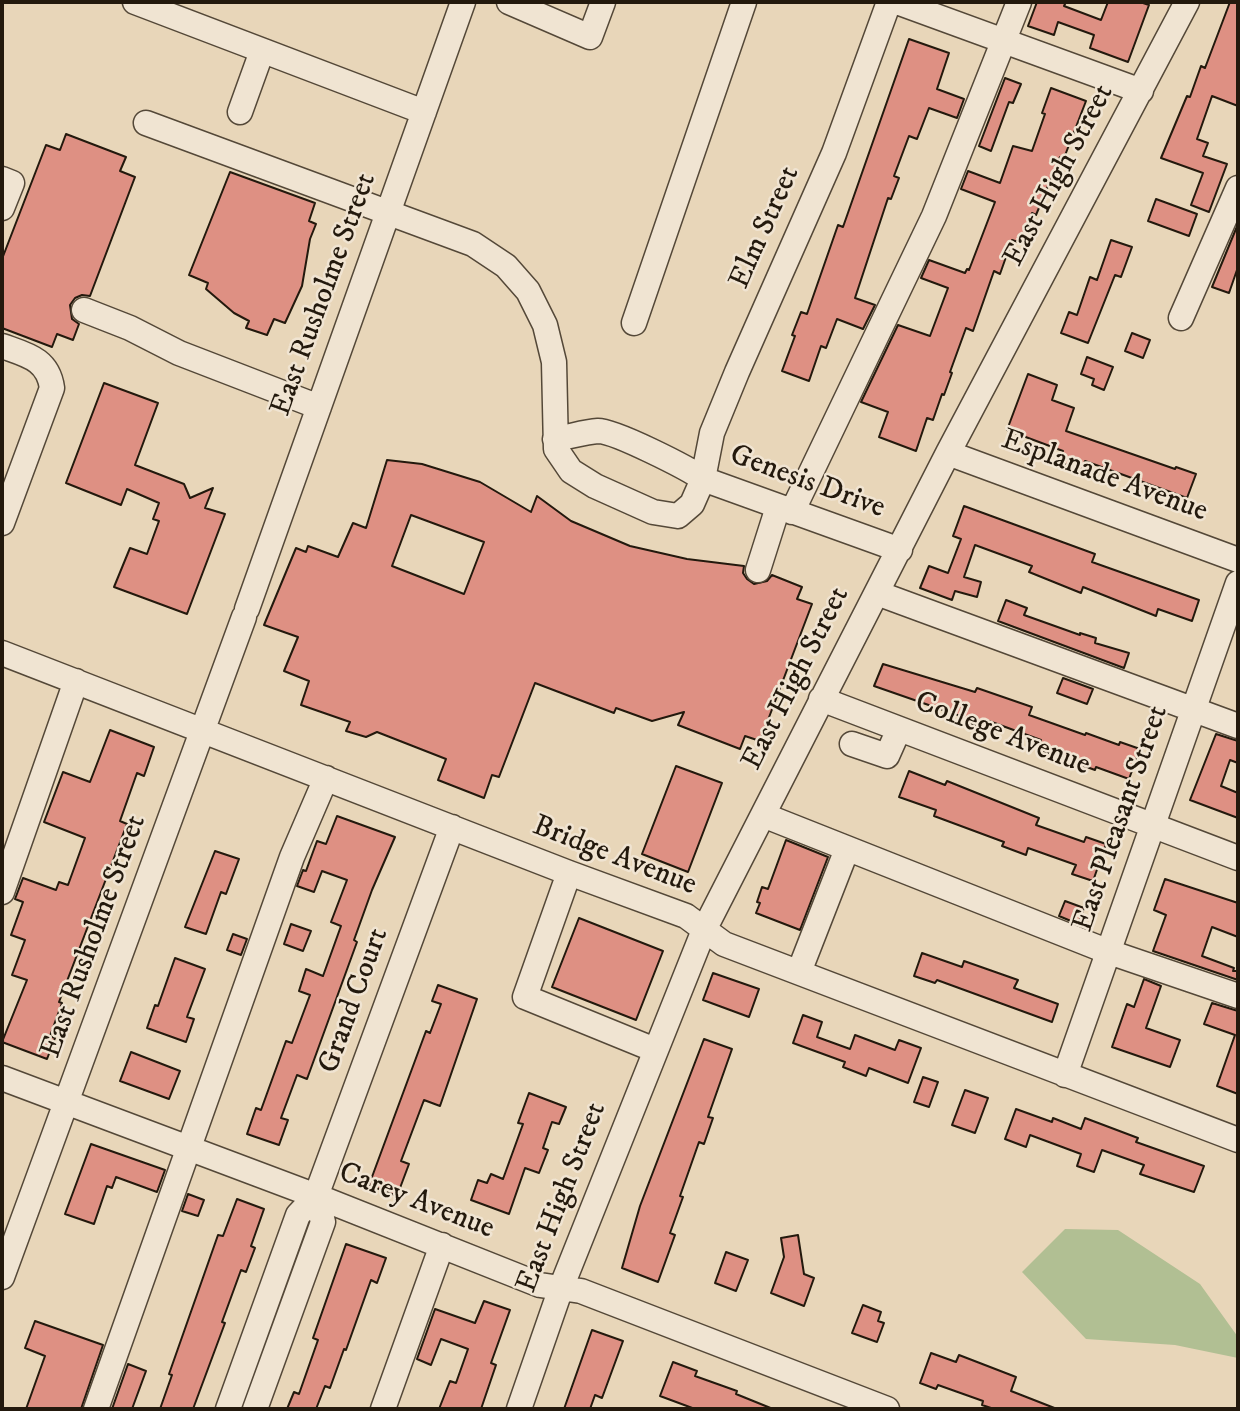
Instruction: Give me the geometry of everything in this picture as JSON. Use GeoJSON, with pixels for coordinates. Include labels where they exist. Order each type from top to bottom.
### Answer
{"type":"FeatureCollection","features":[{"type":"Feature","properties":{"kind":"street"},"geometry":{"type":"LineString","coordinates":[[135,2],[424,111]]}},
{"type":"Feature","properties":{"kind":"street","name":"East Rusholme Street"},"geometry":{"type":"LineString","coordinates":[[2,1277],[204,730],[463,2]]}},
{"type":"Feature","properties":{"kind":"street"},"geometry":{"type":"LineString","coordinates":[[509,2],[590,37],[603,2]]}},
{"type":"Feature","properties":{"kind":"street"},"geometry":{"type":"LineString","coordinates":[[634,323],[744,2]]}},
{"type":"Feature","properties":{"kind":"street","name":"Elm Street"},"geometry":{"type":"LineString","coordinates":[[703,479],[712,433],[834,153],[889,2]]}},
{"type":"Feature","properties":{"kind":"street"},"geometry":{"type":"LineString","coordinates":[[897,2],[1141,91]]}},
{"type":"Feature","properties":{"kind":"street"},"geometry":{"type":"LineString","coordinates":[[758,570],[785,509],[934,216],[1019,2]]}},
{"type":"Feature","properties":{"kind":"street","name":"East High Street"},"geometry":{"type":"LineString","coordinates":[[519,1409],[561,1288],[704,929],[948,453],[1187,2]]}},
{"type":"Feature","properties":{"kind":"street"},"geometry":{"type":"LineString","coordinates":[[240,111],[262,51]]}},
{"type":"Feature","properties":{"kind":"street","name":"Genesis Drive"},"geometry":{"type":"LineString","coordinates":[[146,123],[473,244],[506,266],[528,291],[545,325],[554,362],[556,449],[572,471],[594,486],[653,512],[678,516],[692,504],[703,479],[900,550]]}},
{"type":"Feature","properties":{"kind":"street"},"geometry":{"type":"LineString","coordinates":[[2,179],[12,183],[2,208]]}},
{"type":"Feature","properties":{"kind":"street"},"geometry":{"type":"LineString","coordinates":[[1181,318],[1238,188]]}},
{"type":"Feature","properties":{"kind":"street"},"geometry":{"type":"LineString","coordinates":[[84,310],[130,328],[179,353],[319,407]]}},
{"type":"Feature","properties":{"kind":"street"},"geometry":{"type":"LineString","coordinates":[[2,346],[36,359],[51,375],[52,388],[2,523]]}},
{"type":"Feature","properties":{"kind":"street"},"geometry":{"type":"LineString","coordinates":[[555,439],[601,431],[646,448],[693,471],[703,479]]}},
{"type":"Feature","properties":{"kind":"street","name":"Esplanade Avenue"},"geometry":{"type":"LineString","coordinates":[[948,453],[1238,561]]}},
{"type":"Feature","properties":{"kind":"street","name":"East Pleasant Street"},"geometry":{"type":"LineString","coordinates":[[1065,1075],[1238,583]]}},
{"type":"Feature","properties":{"kind":"street"},"geometry":{"type":"LineString","coordinates":[[877,593],[1238,726]]}},
{"type":"Feature","properties":{"kind":"street","name":"Bridge Avenue"},"geometry":{"type":"LineString","coordinates":[[2,653],[686,916],[724,943],[1238,1140]]}},
{"type":"Feature","properties":{"kind":"street"},"geometry":{"type":"LineString","coordinates":[[2,892],[76,681]]}},
{"type":"Feature","properties":{"kind":"street","name":"College Avenue"},"geometry":{"type":"LineString","coordinates":[[821,699],[1238,858]]}},
{"type":"Feature","properties":{"kind":"street"},"geometry":{"type":"LineString","coordinates":[[852,744],[887,756],[899,729]]}},
{"type":"Feature","properties":{"kind":"street"},"geometry":{"type":"LineString","coordinates":[[96,1409],[292,857],[326,778]]}},
{"type":"Feature","properties":{"kind":"street"},"geometry":{"type":"LineString","coordinates":[[763,815],[1109,952],[1238,996]]}},
{"type":"Feature","properties":{"kind":"street","name":"Grand Court"},"geometry":{"type":"LineString","coordinates":[[228,1409],[298,1214],[316,1196],[452,827]]}},
{"type":"Feature","properties":{"kind":"street"},"geometry":{"type":"LineString","coordinates":[[799,972],[847,849]]}},
{"type":"Feature","properties":{"kind":"street"},"geometry":{"type":"LineString","coordinates":[[569,873],[525,997],[655,1050]]}},
{"type":"Feature","properties":{"kind":"street","name":"Carey Avenue"},"geometry":{"type":"LineString","coordinates":[[2,1078],[540,1284],[581,1291],[887,1409]]}},
{"type":"Feature","properties":{"kind":"street","name":"Grand Court"},"geometry":{"type":"LineString","coordinates":[[255,1409],[323,1222],[316,1196]]}},
{"type":"Feature","properties":{"kind":"street"},"geometry":{"type":"LineString","coordinates":[[383,1409],[442,1245]]}},
{"type":"Feature","properties":{"kind":"green space"},"geometry":{"type":"Polygon","coordinates":[[[1065,1229],[1118,1230],[1200,1284],[1238,1337],[1238,1358],[1175,1345],[1086,1339],[1022,1272],[1065,1229]]]}},
{"type":"Feature","properties":{"kind":"building"},"geometry":{"type":"Polygon","coordinates":[[[1037,2],[1066,2],[1064,6],[1101,20],[1108,2],[1140,2],[1149,5],[1128,62],[1090,48],[1094,35],[1058,22],[1054,35],[1028,26],[1037,2]]]}},
{"type":"Feature","properties":{"kind":"building"},"geometry":{"type":"Polygon","coordinates":[[[1230,2],[1238,2],[1238,106],[1212,96],[1197,139],[1208,143],[1203,156],[1227,164],[1209,212],[1191,205],[1203,173],[1161,158],[1187,96],[1190,97],[1201,66],[1205,68],[1230,2]]]}},
{"type":"Feature","properties":{"kind":"building"},"geometry":{"type":"Polygon","coordinates":[[[909,39],[949,53],[937,89],[964,99],[957,118],[929,108],[917,139],[909,136],[894,176],[899,178],[891,199],[888,198],[855,298],[875,305],[863,329],[837,319],[826,348],[821,346],[809,381],[782,371],[795,336],[792,335],[801,312],[807,314],[838,225],[843,227],[909,39]]]}},
{"type":"Feature","properties":{"kind":"building"},"geometry":{"type":"Polygon","coordinates":[[[1005,78],[1021,84],[1013,103],[1009,102],[991,151],[979,146],[1005,78]]]}},
{"type":"Feature","properties":{"kind":"building"},"geometry":{"type":"Polygon","coordinates":[[[1051,88],[1086,101],[1064,158],[1060,157],[1036,215],[1032,213],[1021,243],[1012,240],[1000,274],[994,271],[973,331],[966,328],[944,395],[942,394],[933,420],[927,418],[916,451],[879,437],[888,412],[861,402],[898,325],[930,336],[948,288],[921,278],[929,260],[965,273],[969,270],[995,202],[961,189],[968,171],[1000,183],[1013,146],[1032,151],[1051,88]]]}},
{"type":"Feature","properties":{"kind":"building"},"geometry":{"type":"Polygon","coordinates":[[[66,134],[126,157],[120,171],[135,177],[90,296],[75,298],[70,305],[72,319],[79,324],[73,340],[57,334],[52,347],[2,328],[2,259],[46,145],[60,150],[66,134]]]}},
{"type":"Feature","properties":{"kind":"building"},"geometry":{"type":"Polygon","coordinates":[[[230,172],[315,203],[309,221],[316,224],[310,239],[302,286],[285,323],[274,319],[267,335],[246,328],[249,321],[234,313],[206,289],[208,283],[189,275],[230,172]]]}},
{"type":"Feature","properties":{"kind":"building"},"geometry":{"type":"Polygon","coordinates":[[[1156,199],[1197,214],[1189,236],[1148,221],[1156,199]]]}},
{"type":"Feature","properties":{"kind":"building"},"geometry":{"type":"Polygon","coordinates":[[[1238,224],[1238,267],[1229,293],[1212,287],[1238,224]]]}},
{"type":"Feature","properties":{"kind":"building"},"geometry":{"type":"Polygon","coordinates":[[[1111,240],[1132,247],[1121,277],[1115,275],[1088,343],[1061,333],[1069,312],[1077,315],[1090,277],[1097,280],[1111,240]]]}},
{"type":"Feature","properties":{"kind":"building"},"geometry":{"type":"Polygon","coordinates":[[[1132,333],[1150,340],[1143,358],[1125,351],[1132,333]]]}},
{"type":"Feature","properties":{"kind":"building"},"geometry":{"type":"Polygon","coordinates":[[[1087,357],[1113,367],[1104,390],[1092,385],[1094,379],[1081,374],[1087,357]]]}},
{"type":"Feature","properties":{"kind":"building"},"geometry":{"type":"Polygon","coordinates":[[[1028,374],[1057,385],[1052,400],[1074,408],[1066,431],[1196,474],[1187,498],[1085,461],[1082,470],[1059,462],[1063,451],[1007,430],[1028,374]]]}},
{"type":"Feature","properties":{"kind":"building"},"geometry":{"type":"Polygon","coordinates":[[[104,383],[158,403],[135,465],[184,484],[190,498],[213,488],[205,508],[225,514],[187,614],[114,587],[130,548],[147,554],[159,521],[153,519],[159,503],[127,489],[121,505],[66,483],[104,383]]]}},
{"type":"Feature","properties":{"kind":"building"},"geometry":{"type":"Polygon","coordinates":[[[387,460],[422,464],[480,482],[531,512],[537,496],[571,521],[630,546],[687,559],[744,566],[743,573],[754,584],[767,581],[772,575],[802,587],[797,599],[812,604],[760,741],[745,736],[740,749],[678,725],[684,712],[652,721],[616,708],[614,713],[535,683],[499,777],[492,775],[484,798],[438,780],[446,759],[377,732],[366,737],[346,731],[350,722],[301,705],[309,681],[284,671],[298,637],[264,625],[296,548],[306,552],[308,546],[338,557],[353,523],[366,528],[387,460]],[[411,515],[392,566],[464,594],[484,542],[411,515]]]}},
{"type":"Feature","properties":{"kind":"building"},"geometry":{"type":"Polygon","coordinates":[[[964,506],[1095,554],[1092,562],[1199,600],[1192,621],[1158,609],[1156,616],[1083,587],[1081,593],[1029,572],[1032,566],[975,545],[964,577],[981,582],[977,597],[955,591],[952,600],[920,588],[929,566],[948,573],[961,539],[953,536],[964,506]]]}},
{"type":"Feature","properties":{"kind":"building"},"geometry":{"type":"Polygon","coordinates":[[[1006,600],[1027,608],[1024,615],[1096,638],[1095,643],[1129,653],[1124,668],[998,621],[1006,600]]]}},
{"type":"Feature","properties":{"kind":"building"},"geometry":{"type":"Polygon","coordinates":[[[883,664],[975,692],[977,688],[1032,707],[1029,715],[1085,735],[1086,733],[1119,745],[1120,742],[1140,749],[1129,779],[1038,749],[1041,740],[989,721],[986,729],[965,721],[966,718],[874,686],[883,664]]]}},
{"type":"Feature","properties":{"kind":"building"},"geometry":{"type":"Polygon","coordinates":[[[1063,678],[1093,689],[1087,704],[1057,693],[1063,678]]]}},
{"type":"Feature","properties":{"kind":"building"},"geometry":{"type":"Polygon","coordinates":[[[110,730],[154,747],[144,776],[137,773],[120,821],[127,824],[59,1002],[62,1003],[50,1036],[55,1038],[47,1059],[2,1042],[27,980],[12,975],[25,940],[11,935],[23,902],[15,899],[23,878],[56,890],[59,882],[68,885],[85,838],[44,822],[63,772],[90,782],[110,730]]]}},
{"type":"Feature","properties":{"kind":"building"},"geometry":{"type":"Polygon","coordinates":[[[1216,734],[1238,741],[1238,763],[1230,760],[1221,786],[1238,793],[1238,818],[1190,800],[1216,734]]]}},
{"type":"Feature","properties":{"kind":"building"},"geometry":{"type":"Polygon","coordinates":[[[676,766],[722,783],[688,872],[642,854],[676,766]]]}},
{"type":"Feature","properties":{"kind":"building"},"geometry":{"type":"Polygon","coordinates":[[[909,771],[945,785],[947,781],[1039,818],[1036,825],[1084,842],[1086,837],[1106,844],[1093,881],[1072,874],[1076,865],[1028,848],[1026,855],[1002,846],[1004,842],[934,816],[936,810],[899,797],[909,771]]]}},
{"type":"Feature","properties":{"kind":"building"},"geometry":{"type":"Polygon","coordinates":[[[337,816],[395,837],[372,890],[354,940],[357,942],[307,1079],[297,1075],[281,1118],[288,1120],[279,1145],[247,1134],[256,1108],[261,1110],[286,1041],[292,1043],[310,995],[299,991],[306,969],[323,976],[341,926],[331,922],[347,880],[322,871],[314,892],[297,886],[303,870],[306,871],[317,841],[326,844],[337,816]]]}},
{"type":"Feature","properties":{"kind":"building"},"geometry":{"type":"Polygon","coordinates":[[[786,840],[828,857],[800,930],[756,913],[762,887],[768,889],[786,840]]]}},
{"type":"Feature","properties":{"kind":"building"},"geometry":{"type":"Polygon","coordinates":[[[215,851],[239,859],[226,894],[221,892],[206,934],[185,927],[215,851]]]}},
{"type":"Feature","properties":{"kind":"building"},"geometry":{"type":"Polygon","coordinates":[[[1165,879],[1238,903],[1238,937],[1212,927],[1202,956],[1234,968],[1233,971],[1238,971],[1238,980],[1153,951],[1166,915],[1154,910],[1165,879]]]}},
{"type":"Feature","properties":{"kind":"building"},"geometry":{"type":"Polygon","coordinates":[[[1065,901],[1084,908],[1078,924],[1059,916],[1065,901]]]}},
{"type":"Feature","properties":{"kind":"building"},"geometry":{"type":"Polygon","coordinates":[[[579,918],[663,951],[636,1020],[552,987],[579,918]]]}},
{"type":"Feature","properties":{"kind":"building"},"geometry":{"type":"Polygon","coordinates":[[[291,924],[311,931],[303,951],[284,944],[291,924]]]}},
{"type":"Feature","properties":{"kind":"building"},"geometry":{"type":"Polygon","coordinates":[[[233,934],[247,939],[241,955],[227,950],[233,934]]]}},
{"type":"Feature","properties":{"kind":"building"},"geometry":{"type":"Polygon","coordinates":[[[922,953],[962,967],[964,961],[1018,980],[1014,988],[1058,1004],[1052,1022],[937,980],[935,983],[914,976],[922,953]]]}},
{"type":"Feature","properties":{"kind":"building"},"geometry":{"type":"Polygon","coordinates":[[[175,958],[205,969],[187,1017],[194,1019],[186,1042],[147,1028],[175,958]]]}},
{"type":"Feature","properties":{"kind":"building"},"geometry":{"type":"Polygon","coordinates":[[[713,973],[759,989],[749,1017],[703,1000],[713,973]]]}},
{"type":"Feature","properties":{"kind":"building"},"geometry":{"type":"Polygon","coordinates":[[[1144,979],[1161,986],[1146,1028],[1180,1040],[1170,1067],[1112,1047],[1127,1004],[1134,1007],[1144,979]]]}},
{"type":"Feature","properties":{"kind":"building"},"geometry":{"type":"Polygon","coordinates":[[[438,985],[477,999],[440,1106],[424,1100],[401,1161],[409,1164],[397,1196],[369,1185],[426,1031],[430,1033],[441,1004],[432,1001],[438,985]]]}},
{"type":"Feature","properties":{"kind":"building"},"geometry":{"type":"Polygon","coordinates":[[[1212,1003],[1238,1011],[1238,1094],[1217,1086],[1235,1035],[1204,1024],[1212,1003]]]}},
{"type":"Feature","properties":{"kind":"building"},"geometry":{"type":"Polygon","coordinates":[[[803,1015],[822,1022],[817,1037],[850,1049],[855,1035],[895,1050],[899,1040],[921,1048],[908,1083],[869,1068],[866,1076],[843,1067],[845,1062],[793,1043],[803,1015]]]}},
{"type":"Feature","properties":{"kind":"building"},"geometry":{"type":"Polygon","coordinates":[[[704,1039],[732,1049],[708,1117],[713,1118],[704,1144],[699,1142],[680,1196],[683,1197],[670,1233],[675,1235],[658,1282],[622,1268],[640,1206],[704,1039]]]}},
{"type":"Feature","properties":{"kind":"building"},"geometry":{"type":"Polygon","coordinates":[[[131,1052],[180,1071],[169,1099],[120,1081],[131,1052]]]}},
{"type":"Feature","properties":{"kind":"building"},"geometry":{"type":"Polygon","coordinates":[[[923,1077],[938,1082],[929,1107],[914,1102],[923,1077]]]}},
{"type":"Feature","properties":{"kind":"building"},"geometry":{"type":"Polygon","coordinates":[[[965,1090],[988,1098],[975,1133],[952,1125],[965,1090]]]}},
{"type":"Feature","properties":{"kind":"building"},"geometry":{"type":"Polygon","coordinates":[[[529,1093],[566,1107],[559,1124],[552,1122],[543,1148],[548,1150],[539,1173],[525,1168],[509,1214],[471,1200],[478,1180],[487,1183],[491,1174],[503,1179],[523,1124],[518,1123],[529,1093]]]}},
{"type":"Feature","properties":{"kind":"building"},"geometry":{"type":"Polygon","coordinates":[[[1016,1109],[1052,1122],[1053,1118],[1081,1129],[1085,1118],[1138,1138],[1136,1142],[1204,1166],[1194,1192],[1140,1174],[1144,1165],[1102,1150],[1094,1172],[1077,1166],[1081,1154],[1030,1135],[1026,1147],[1005,1139],[1016,1109]]]}},
{"type":"Feature","properties":{"kind":"building"},"geometry":{"type":"Polygon","coordinates":[[[91,1144],[165,1170],[157,1192],[116,1177],[112,1188],[107,1186],[94,1224],[65,1214],[91,1144]]]}},
{"type":"Feature","properties":{"kind":"building"},"geometry":{"type":"Polygon","coordinates":[[[188,1194],[204,1200],[198,1216],[182,1211],[188,1194]]]}},
{"type":"Feature","properties":{"kind":"building"},"geometry":{"type":"Polygon","coordinates":[[[237,1199],[264,1209],[251,1246],[255,1248],[246,1272],[241,1270],[222,1322],[225,1323],[193,1409],[160,1409],[172,1375],[169,1374],[218,1235],[223,1236],[237,1199]]]}},
{"type":"Feature","properties":{"kind":"building"},"geometry":{"type":"Polygon","coordinates":[[[798,1235],[804,1274],[814,1278],[804,1306],[771,1293],[784,1257],[781,1238],[798,1235]]]}},
{"type":"Feature","properties":{"kind":"building"},"geometry":{"type":"Polygon","coordinates":[[[346,1244],[386,1258],[377,1283],[371,1280],[330,1388],[325,1386],[316,1409],[287,1409],[294,1392],[299,1394],[318,1340],[313,1338],[346,1244]]]}},
{"type":"Feature","properties":{"kind":"building"},"geometry":{"type":"Polygon","coordinates":[[[726,1252],[748,1260],[736,1291],[715,1283],[726,1252]]]}},
{"type":"Feature","properties":{"kind":"building"},"geometry":{"type":"Polygon","coordinates":[[[484,1301],[510,1310],[491,1363],[496,1365],[481,1409],[439,1409],[450,1381],[456,1383],[468,1349],[441,1339],[431,1365],[417,1359],[435,1309],[475,1323],[484,1301]]]}},
{"type":"Feature","properties":{"kind":"building"},"geometry":{"type":"Polygon","coordinates":[[[863,1305],[881,1312],[878,1321],[884,1323],[877,1342],[852,1333],[863,1305]]]}},
{"type":"Feature","properties":{"kind":"building"},"geometry":{"type":"Polygon","coordinates":[[[35,1321],[103,1345],[81,1409],[26,1409],[45,1356],[25,1348],[35,1321]]]}},
{"type":"Feature","properties":{"kind":"building"},"geometry":{"type":"Polygon","coordinates":[[[592,1330],[623,1341],[602,1398],[595,1395],[590,1409],[564,1409],[592,1330]]]}},
{"type":"Feature","properties":{"kind":"building"},"geometry":{"type":"Polygon","coordinates":[[[931,1353],[956,1362],[959,1355],[1016,1377],[1011,1391],[1057,1409],[994,1409],[982,1405],[983,1401],[938,1385],[936,1389],[920,1383],[931,1353]]]}},
{"type":"Feature","properties":{"kind":"building"},"geometry":{"type":"Polygon","coordinates":[[[673,1362],[697,1371],[695,1376],[737,1391],[736,1394],[773,1409],[695,1409],[660,1396],[673,1362]]]}},
{"type":"Feature","properties":{"kind":"building"},"geometry":{"type":"Polygon","coordinates":[[[128,1364],[146,1371],[132,1409],[112,1409],[128,1364]]]}}]}
